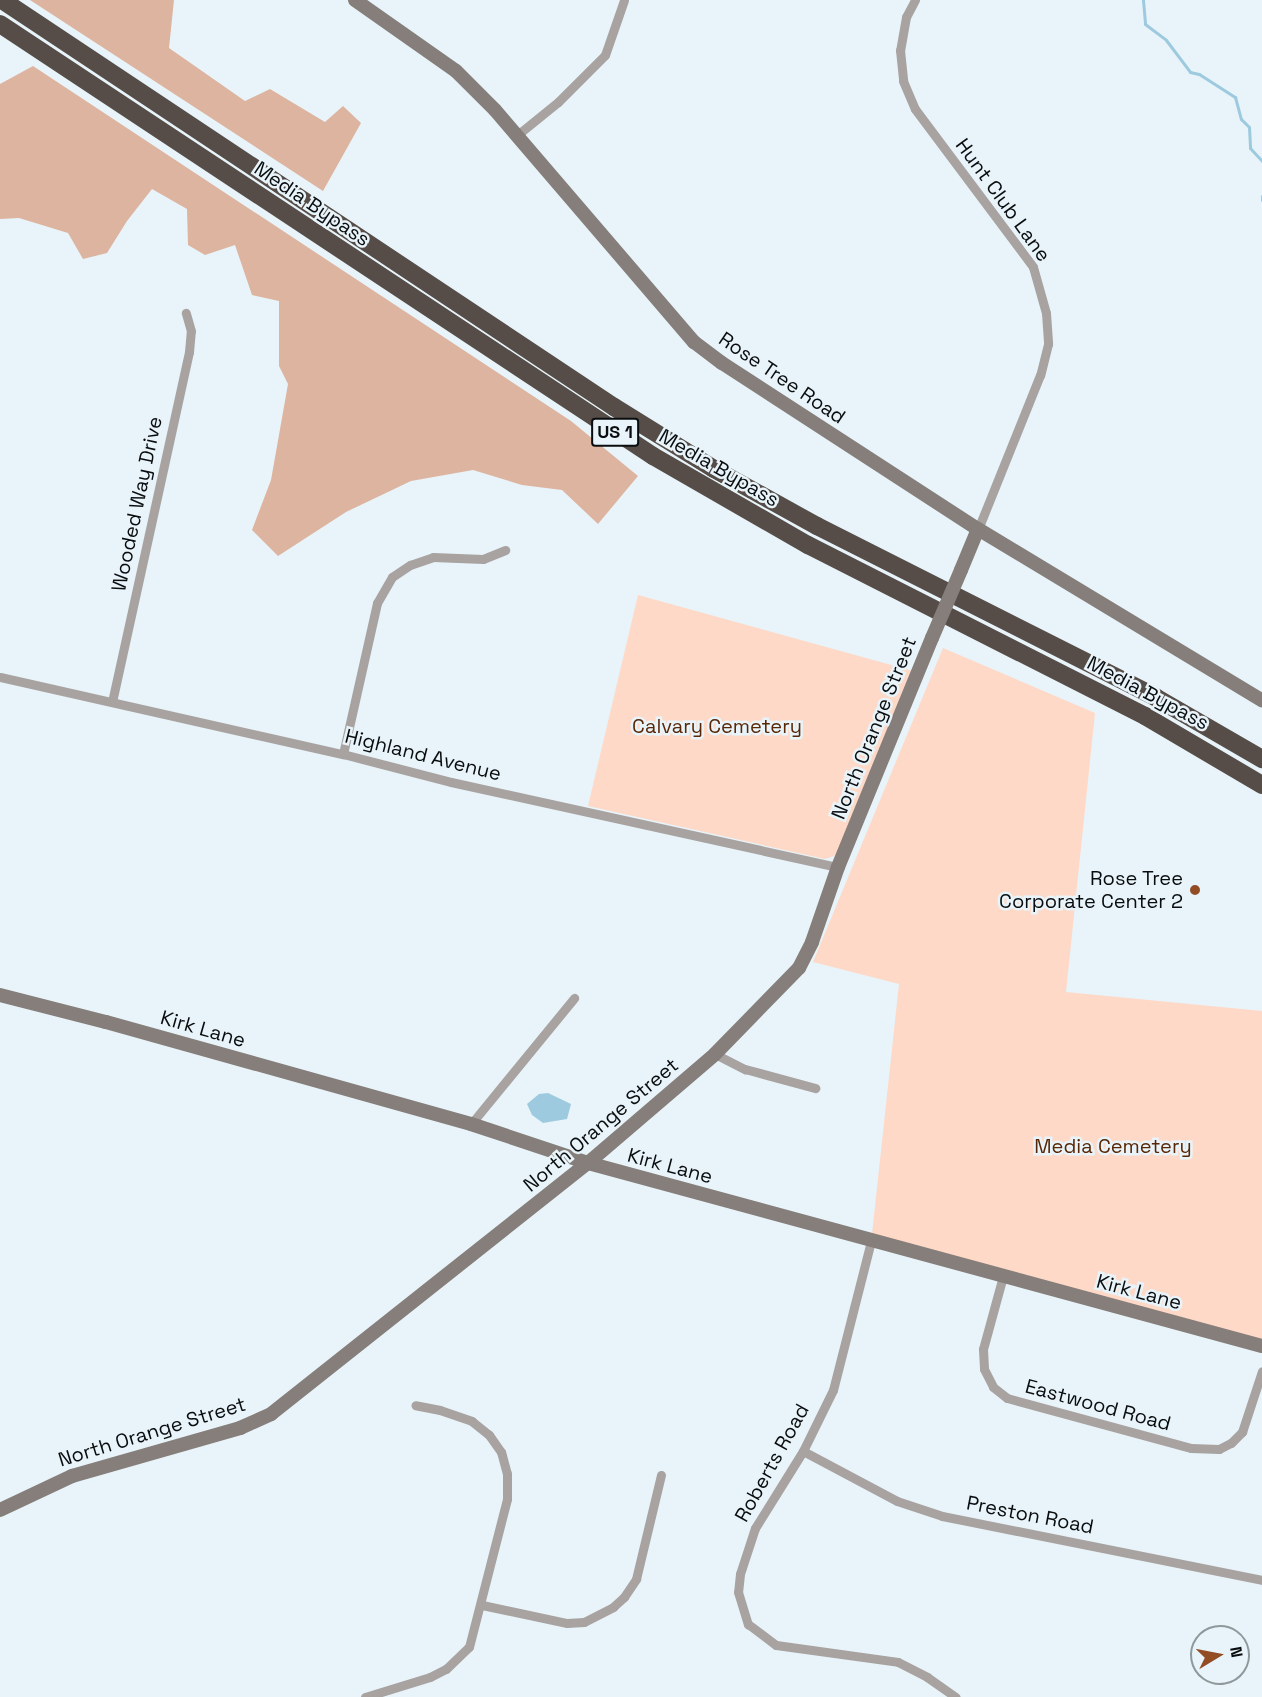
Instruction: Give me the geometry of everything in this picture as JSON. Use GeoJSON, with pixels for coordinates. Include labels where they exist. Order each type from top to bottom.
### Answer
{"type":"FeatureCollection","features":[{"type":"Feature","properties":{"kind":"highway","name":"Media Bypass"},"geometry":{"type":"LineString","coordinates":[[2,0],[614,407],[714,469],[826,531],[1155,697],[1262,759]]}},
{"type":"Feature","properties":{"kind":"highway","name":"Media Bypass"},"geometry":{"type":"LineString","coordinates":[[0,24],[603,425],[693,481],[843,564],[1145,716],[1262,785]]}},
{"type":"Feature","properties":{"kind":"street","name":"Rose Tree Road"},"geometry":{"type":"LineString","coordinates":[[355,0],[456,71],[516,136],[694,342],[722,363],[978,529],[1262,700]]}},
{"type":"Feature","properties":{"kind":"street"},"geometry":{"type":"LineString","coordinates":[[516,136],[558,102],[605,55],[624,0]]}},
{"type":"Feature","properties":{"kind":"street","name":"Hunt Club Lane"},"geometry":{"type":"LineString","coordinates":[[915,0],[906,17],[900,50],[903,81],[915,109],[1033,267],[1046,313],[1048,344],[1040,375],[978,529]]}},
{"type":"Feature","properties":{"kind":"street","name":"Wooded Way Drive"},"geometry":{"type":"LineString","coordinates":[[112,702],[189,352],[191,331],[186,313]]}},
{"type":"Feature","properties":{"kind":"street","name":"North Orange Street"},"geometry":{"type":"LineString","coordinates":[[0,1510],[72,1476],[240,1428],[271,1414],[588,1164],[715,1054],[799,969],[828,902],[838,867],[978,529]]}},
{"type":"Feature","properties":{"kind":"street"},"geometry":{"type":"LineString","coordinates":[[343,754],[377,603],[392,578],[410,565],[433,557],[483,560],[505,550]]}},
{"type":"Feature","properties":{"kind":"street","name":"Highland Avenue"},"geometry":{"type":"LineString","coordinates":[[0,677],[343,754],[451,782],[838,867]]}},
{"type":"Feature","properties":{"kind":"street","name":"Kirk Lane"},"geometry":{"type":"LineString","coordinates":[[0,995],[106,1022],[471,1124],[588,1164],[1262,1346]]}},
{"type":"Feature","properties":{"kind":"street"},"geometry":{"type":"LineString","coordinates":[[471,1124],[574,998]]}},
{"type":"Feature","properties":{"kind":"street"},"geometry":{"type":"LineString","coordinates":[[715,1054],[745,1069],[815,1088]]}},
{"type":"Feature","properties":{"kind":"street","name":"Roberts Road"},"geometry":{"type":"LineString","coordinates":[[871,1241],[840,1370],[802,1451],[755,1528],[748,1546],[738,1592],[748,1624],[776,1645],[897,1662],[927,1677],[956,1697]]}},
{"type":"Feature","properties":{"kind":"street","name":"Eastwood Road"},"geometry":{"type":"LineString","coordinates":[[1003,1276],[984,1349],[984,1369],[993,1387],[1007,1398],[1191,1448],[1219,1449],[1231,1443],[1242,1432],[1262,1371]]}},
{"type":"Feature","properties":{"kind":"street"},"geometry":{"type":"LineString","coordinates":[[365,1697],[430,1677],[446,1669],[469,1647],[482,1605],[507,1499],[507,1474],[501,1452],[489,1435],[472,1421],[440,1410],[415,1405]]}},
{"type":"Feature","properties":{"kind":"street","name":"Preston Road"},"geometry":{"type":"LineString","coordinates":[[802,1451],[897,1501],[942,1516],[1262,1580]]}},
{"type":"Feature","properties":{"kind":"street"},"geometry":{"type":"LineString","coordinates":[[482,1605],[567,1623],[584,1622],[613,1607],[624,1597],[636,1579],[661,1475]]}},
{"type":"Feature","properties":{"kind":"green space","name":"Calvary Cemetery"},"geometry":{"type":"Polygon","coordinates":[[[638,595],[913,671],[839,851],[834,856],[825,859],[588,806],[638,595]]]}},
{"type":"Feature","properties":{"kind":"green space","name":"Media Cemetery"},"geometry":{"type":"Polygon","coordinates":[[[943,648],[1095,713],[1066,992],[1262,1011],[1262,1340],[872,1234],[899,984],[813,962],[943,648]]]}},
{"type":"Feature","properties":{"kind":"shaded area"},"geometry":{"type":"Polygon","coordinates":[[[30,0],[174,0],[169,48],[245,101],[270,89],[325,122],[343,106],[361,123],[323,191],[30,0]]]}},
{"type":"Feature","properties":{"kind":"shaded area"},"geometry":{"type":"Polygon","coordinates":[[[33,66],[571,421],[638,476],[598,524],[562,490],[522,485],[473,470],[411,481],[346,512],[278,556],[252,530],[271,480],[288,384],[279,366],[279,301],[252,295],[235,245],[205,255],[188,245],[187,209],[152,189],[127,221],[107,253],[83,259],[68,233],[19,218],[0,219],[0,84],[33,66]]]}},
{"type":"Feature","properties":{"kind":"water"},"geometry":{"type":"Polygon","coordinates":[[[548,1093],[571,1104],[567,1119],[543,1123],[532,1115],[527,1104],[539,1094],[548,1093]]]}},
{"type":"Feature","properties":{"kind":"waterway"},"geometry":{"type":"LineString","coordinates":[[1143,0],[1145,24],[1166,40],[1190,72],[1199,74],[1235,97],[1241,119],[1249,127],[1250,148],[1262,161]]}},
{"type":"Feature","properties":{"kind":"place","name":"Rose Tree Corporate Center 2"},"geometry":{"type":"Point","coordinates":[1195,890]}}]}
